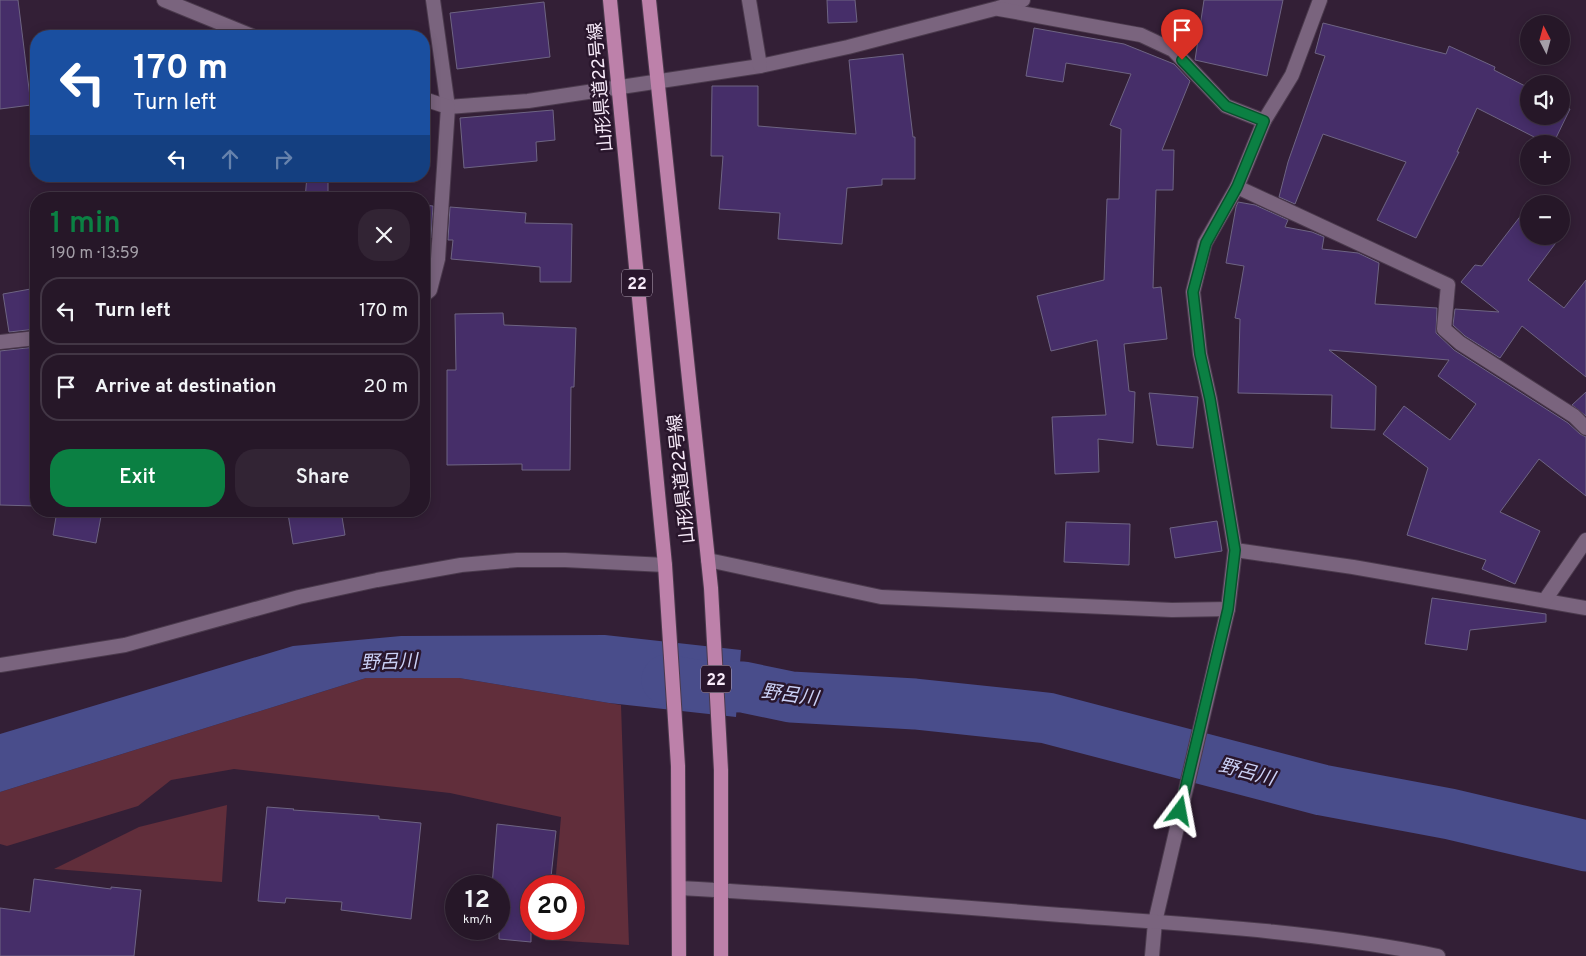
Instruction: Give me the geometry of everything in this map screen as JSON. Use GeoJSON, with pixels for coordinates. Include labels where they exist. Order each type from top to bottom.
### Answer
{"type":"FeatureCollection","features":[{"type":"Feature","properties":{"kind":"main road","name":"山形県道22号線"},"geometry":{"type":"LineString","coordinates":[[610,0],[667,591],[678,766],[678,888]]}},
{"type":"Feature","properties":{"kind":"main road","name":"山形県道22号線"},"geometry":{"type":"LineString","coordinates":[[649,0],[711,588],[721,770],[721,956]]}},
{"type":"Feature","properties":{"kind":"main road","name":"22"},"geometry":{"type":"LineString","coordinates":[[678,888],[679,956]]}},
{"type":"Feature","properties":{"kind":"street"},"geometry":{"type":"LineString","coordinates":[[164,0],[237,30]]}},
{"type":"Feature","properties":{"kind":"street"},"geometry":{"type":"LineString","coordinates":[[430,290],[438,260],[448,107],[434,0]]}},
{"type":"Feature","properties":{"kind":"street"},"geometry":{"type":"LineString","coordinates":[[749,0],[760,66]]}},
{"type":"Feature","properties":{"kind":"street"},"geometry":{"type":"LineString","coordinates":[[430,100],[448,107],[528,101],[760,66],[848,48],[1023,0]]}},
{"type":"Feature","properties":{"kind":"street"},"geometry":{"type":"LineString","coordinates":[[1152,956],[1154,922],[1228,609],[1235,550],[1210,399],[1200,354],[1193,292],[1206,243],[1237,187],[1264,121],[1292,75],[1320,0]]}},
{"type":"Feature","properties":{"kind":"street"},"geometry":{"type":"LineString","coordinates":[[998,8],[1141,35],[1173,50],[1226,106],[1264,121]]}},
{"type":"Feature","properties":{"kind":"street"},"geometry":{"type":"LineString","coordinates":[[1237,187],[1448,285],[1444,329],[1460,343],[1574,416],[1586,428]]}},
{"type":"Feature","properties":{"kind":"street"},"geometry":{"type":"LineString","coordinates":[[0,342],[30,339]]}},
{"type":"Feature","properties":{"kind":"street"},"geometry":{"type":"LineString","coordinates":[[1545,600],[1586,540]]}},
{"type":"Feature","properties":{"kind":"street"},"geometry":{"type":"LineString","coordinates":[[1235,550],[1353,567],[1586,608]]}},
{"type":"Feature","properties":{"kind":"street"},"geometry":{"type":"LineString","coordinates":[[0,665],[125,645],[299,598],[377,580],[461,565],[517,560],[565,560],[665,565]]}},
{"type":"Feature","properties":{"kind":"street"},"geometry":{"type":"LineString","coordinates":[[708,560],[881,596],[1172,610],[1228,609]]}},
{"type":"Feature","properties":{"kind":"street"},"geometry":{"type":"LineString","coordinates":[[678,888],[1261,931],[1397,948],[1438,956]]}},
{"type":"Feature","properties":{"kind":"shaded area"},"geometry":{"type":"Polygon","coordinates":[[[366,678],[459,678],[621,705],[629,945],[550,940],[585,940],[585,875],[556,875],[561,817],[450,793],[234,769],[171,780],[138,806],[7,846],[0,844],[0,792],[366,678]]]}},
{"type":"Feature","properties":{"kind":"shaded area"},"geometry":{"type":"Polygon","coordinates":[[[227,805],[222,882],[54,869],[139,827],[227,805]]]}},
{"type":"Feature","properties":{"kind":"water"},"geometry":{"type":"Polygon","coordinates":[[[605,635],[741,650],[736,717],[609,703],[459,678],[366,678],[0,792],[0,734],[293,646],[401,636],[605,635]]]}},
{"type":"Feature","properties":{"kind":"building"},"geometry":{"type":"Polygon","coordinates":[[[0,0],[18,0],[30,105],[0,109],[0,0]]]}},
{"type":"Feature","properties":{"kind":"building"},"geometry":{"type":"Polygon","coordinates":[[[827,0],[855,0],[857,22],[828,23],[827,0]]]}},
{"type":"Feature","properties":{"kind":"building"},"geometry":{"type":"Polygon","coordinates":[[[1204,0],[1283,0],[1267,76],[1195,60],[1204,0]]]}},
{"type":"Feature","properties":{"kind":"building"},"geometry":{"type":"Polygon","coordinates":[[[544,2],[550,57],[457,69],[450,13],[544,2]]]}},
{"type":"Feature","properties":{"kind":"building"},"geometry":{"type":"Polygon","coordinates":[[[1323,23],[1446,54],[1449,46],[1495,67],[1494,70],[1520,83],[1520,125],[1562,125],[1557,135],[1530,135],[1477,108],[1457,152],[1459,152],[1416,238],[1377,220],[1406,162],[1323,134],[1295,204],[1279,197],[1288,162],[1325,56],[1315,53],[1323,23]]]}},
{"type":"Feature","properties":{"kind":"building"},"geometry":{"type":"Polygon","coordinates":[[[1034,28],[1124,44],[1174,64],[1190,81],[1162,150],[1174,150],[1173,190],[1156,190],[1153,288],[1161,287],[1167,339],[1124,344],[1129,391],[1135,392],[1133,443],[1098,439],[1099,472],[1055,474],[1052,417],[1106,415],[1097,340],[1051,351],[1037,296],[1104,280],[1107,199],[1119,199],[1121,129],[1110,125],[1131,74],[1066,63],[1063,82],[1026,76],[1034,28]]]}},
{"type":"Feature","properties":{"kind":"building"},"geometry":{"type":"Polygon","coordinates":[[[903,54],[913,137],[915,137],[915,179],[882,179],[882,185],[847,188],[842,244],[778,239],[780,213],[719,209],[723,156],[711,156],[712,86],[758,86],[758,126],[856,134],[849,60],[903,54]]]}},
{"type":"Feature","properties":{"kind":"building"},"geometry":{"type":"Polygon","coordinates":[[[553,110],[555,140],[536,142],[537,161],[464,168],[460,118],[553,110]]]}},
{"type":"Feature","properties":{"kind":"building"},"geometry":{"type":"Polygon","coordinates":[[[306,182],[328,182],[328,192],[306,192],[306,182]]]}},
{"type":"Feature","properties":{"kind":"building"},"geometry":{"type":"Polygon","coordinates":[[[1238,202],[1255,205],[1288,220],[1285,227],[1312,232],[1324,237],[1322,249],[1358,253],[1379,263],[1375,304],[1437,308],[1436,333],[1454,350],[1568,423],[1586,437],[1586,496],[1539,459],[1500,512],[1540,531],[1515,584],[1482,569],[1486,560],[1407,535],[1428,468],[1383,434],[1404,406],[1450,440],[1476,404],[1438,376],[1449,360],[1329,350],[1376,386],[1375,430],[1331,428],[1332,395],[1238,393],[1240,319],[1235,318],[1244,266],[1226,263],[1238,202]]]}},
{"type":"Feature","properties":{"kind":"building"},"geometry":{"type":"Polygon","coordinates":[[[430,206],[433,206],[430,238],[430,206]]]}},
{"type":"Feature","properties":{"kind":"building"},"geometry":{"type":"Polygon","coordinates":[[[450,207],[526,213],[525,223],[572,224],[571,282],[540,282],[540,267],[451,259],[453,240],[448,240],[450,207]]]}},
{"type":"Feature","properties":{"kind":"building"},"geometry":{"type":"Polygon","coordinates":[[[1520,217],[1520,245],[1554,245],[1528,280],[1564,308],[1586,280],[1586,377],[1522,326],[1500,358],[1465,336],[1453,325],[1455,309],[1499,312],[1461,282],[1475,265],[1482,266],[1520,217]]]}},
{"type":"Feature","properties":{"kind":"building"},"geometry":{"type":"Polygon","coordinates":[[[30,289],[30,330],[9,332],[3,294],[30,289]]]}},
{"type":"Feature","properties":{"kind":"building"},"geometry":{"type":"Polygon","coordinates":[[[503,313],[504,325],[576,328],[574,387],[571,387],[570,470],[522,470],[522,464],[447,465],[447,370],[456,370],[455,314],[503,313]]]}},
{"type":"Feature","properties":{"kind":"building"},"geometry":{"type":"Polygon","coordinates":[[[30,348],[30,506],[0,505],[0,351],[30,348]]]}},
{"type":"Feature","properties":{"kind":"building"},"geometry":{"type":"Polygon","coordinates":[[[1586,392],[1586,416],[1572,405],[1586,392]]]}},
{"type":"Feature","properties":{"kind":"building"},"geometry":{"type":"Polygon","coordinates":[[[1149,393],[1198,397],[1193,448],[1157,445],[1149,393]]]}},
{"type":"Feature","properties":{"kind":"building"},"geometry":{"type":"Polygon","coordinates":[[[56,517],[101,517],[96,543],[53,535],[56,517]]]}},
{"type":"Feature","properties":{"kind":"building"},"geometry":{"type":"Polygon","coordinates":[[[288,517],[342,517],[345,535],[293,544],[288,517]]]}},
{"type":"Feature","properties":{"kind":"building"},"geometry":{"type":"Polygon","coordinates":[[[1217,521],[1222,551],[1175,558],[1170,528],[1217,521]]]}},
{"type":"Feature","properties":{"kind":"building"},"geometry":{"type":"Polygon","coordinates":[[[1066,522],[1130,524],[1129,565],[1064,562],[1066,522]]]}},
{"type":"Feature","properties":{"kind":"building"},"geometry":{"type":"Polygon","coordinates":[[[1432,598],[1546,614],[1546,622],[1470,630],[1467,650],[1425,644],[1432,598]]]}},
{"type":"Feature","properties":{"kind":"building"},"geometry":{"type":"Polygon","coordinates":[[[267,807],[379,816],[379,819],[421,823],[411,919],[341,910],[342,902],[286,898],[285,903],[258,901],[267,807]]]}},
{"type":"Feature","properties":{"kind":"building"},"geometry":{"type":"Polygon","coordinates":[[[497,824],[556,831],[551,875],[520,875],[520,940],[531,940],[531,942],[510,940],[510,875],[493,875],[497,824]]]}},
{"type":"Feature","properties":{"kind":"building"},"geometry":{"type":"Polygon","coordinates":[[[34,879],[111,889],[111,887],[141,890],[134,956],[0,956],[0,908],[30,912],[34,879]]]}},
{"type":"Feature","properties":{"kind":"waterway","name":"野呂川"},"geometry":{"type":"LineString","coordinates":[[667,680],[701,686],[743,687],[791,697],[915,704],[1047,718],[1322,790],[1450,814],[1586,846]]}},
{"type":"Feature","properties":{"kind":"route"},"geometry":{"type":"LineString","coordinates":[[1180,811],[1228,609],[1235,550],[1210,399],[1200,354],[1193,292],[1206,243],[1237,187],[1264,121],[1226,106],[1182,60]]}}]}
